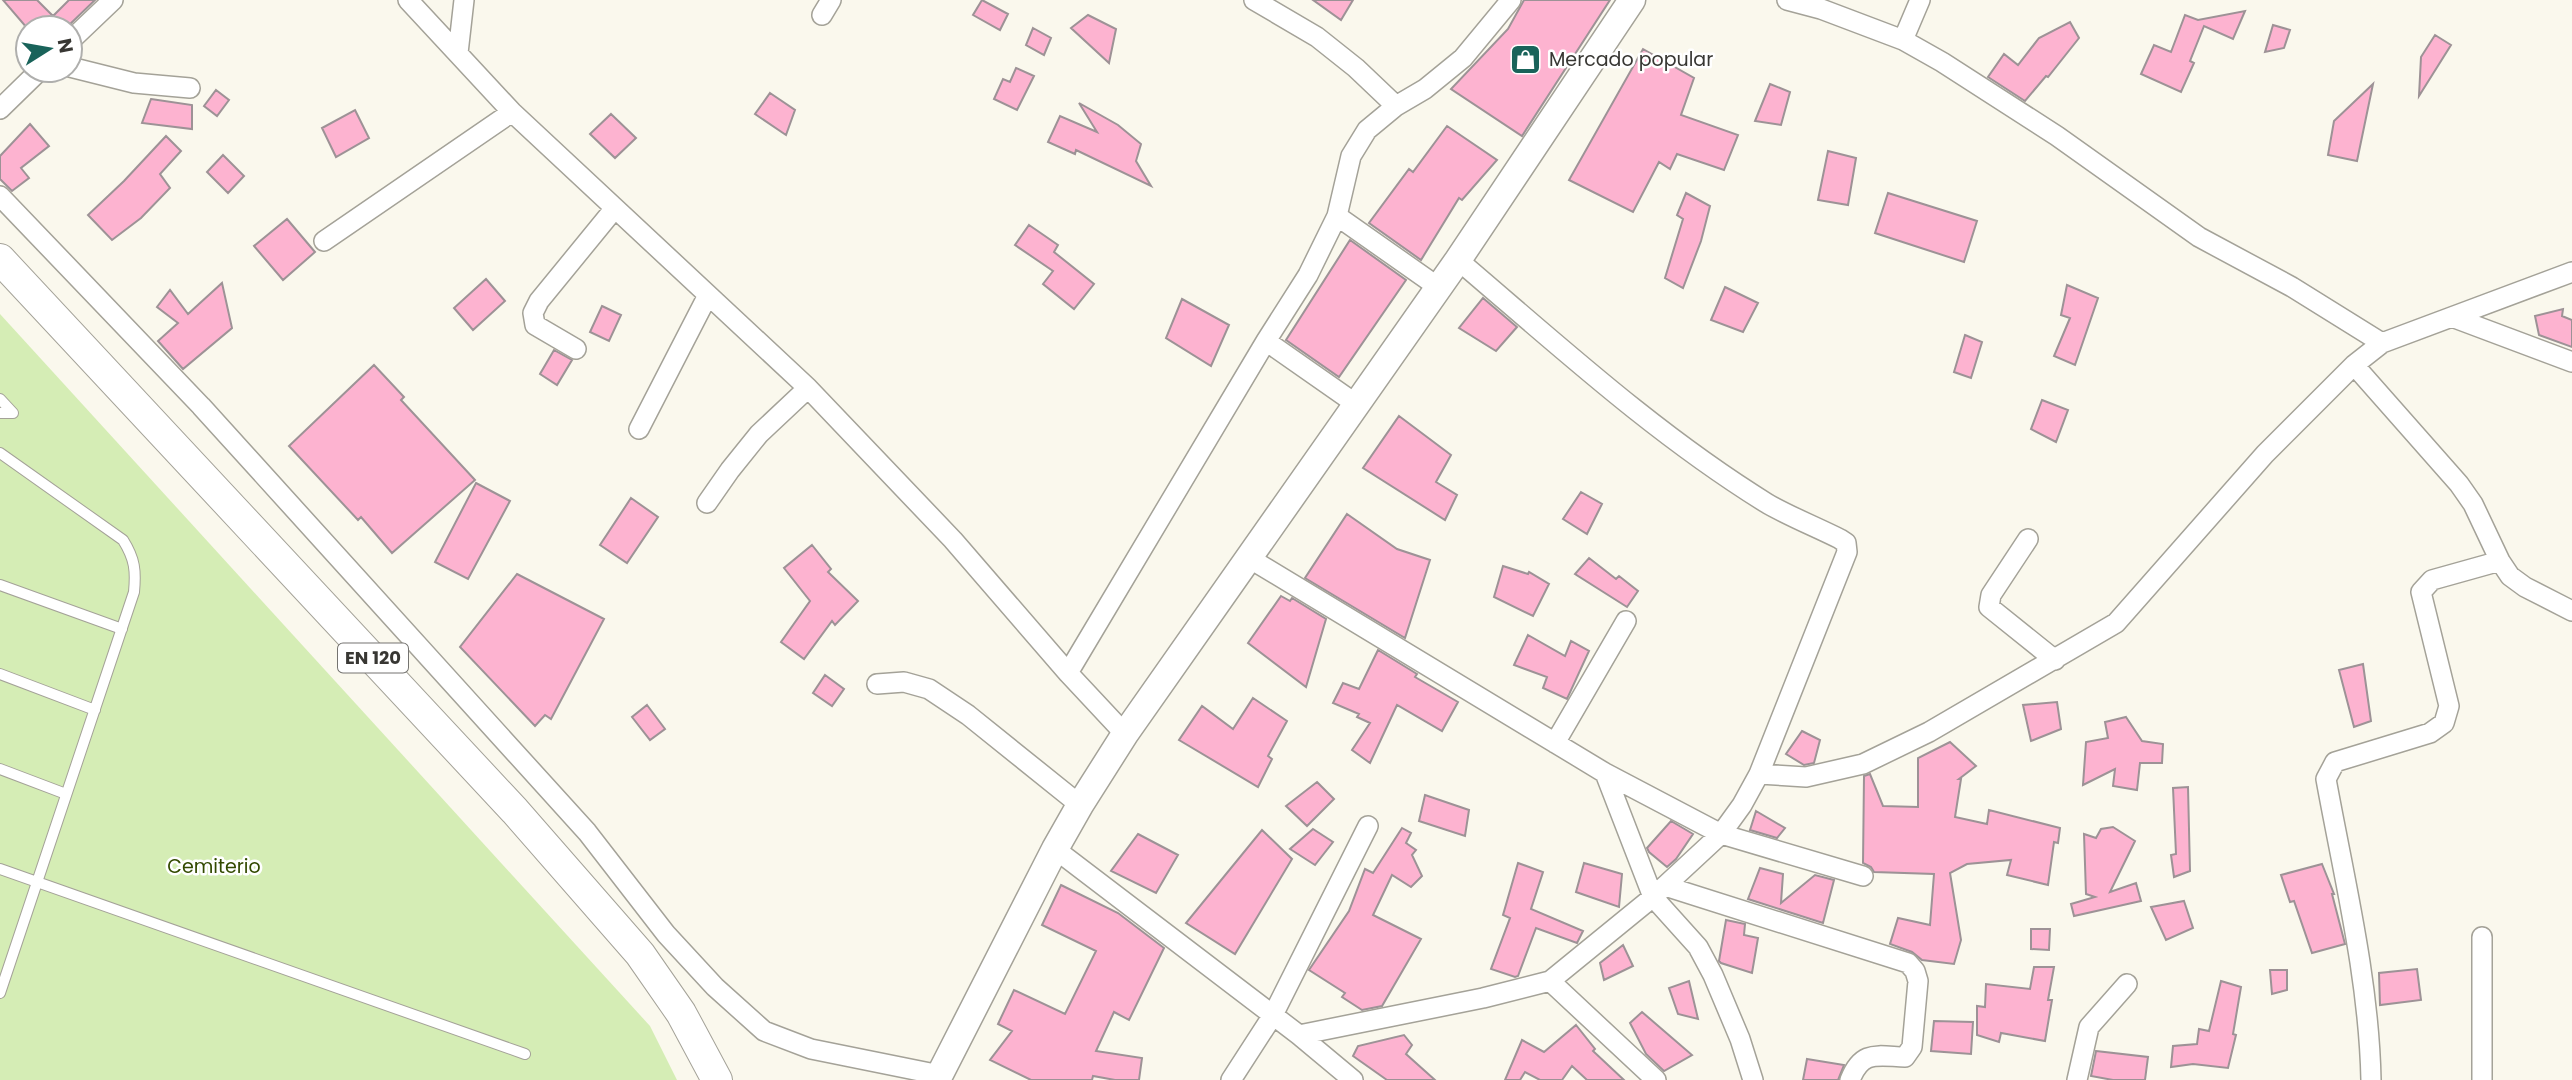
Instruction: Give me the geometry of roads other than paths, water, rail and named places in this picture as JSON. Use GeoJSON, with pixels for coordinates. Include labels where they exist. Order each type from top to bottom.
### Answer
{"type":"FeatureCollection","features":[{"type":"Feature","properties":{"kind":"main road","name":"EN 120"},"geometry":{"type":"LineString","coordinates":[[0,259],[524,821],[640,954],[681,1013],[715,1078]]}},
{"type":"Feature","properties":{"kind":"street"},"geometry":{"type":"LineString","coordinates":[[84,28],[113,0]]}},
{"type":"Feature","properties":{"kind":"street"},"geometry":{"type":"LineString","coordinates":[[408,0],[512,112],[808,388],[953,540],[1068,673],[1125,734]]}},
{"type":"Feature","properties":{"kind":"street"},"geometry":{"type":"LineString","coordinates":[[457,53],[464,0]]}},
{"type":"Feature","properties":{"kind":"street"},"geometry":{"type":"LineString","coordinates":[[1254,0],[1317,37],[1356,68],[1396,106]]}},
{"type":"Feature","properties":{"kind":"street"},"geometry":{"type":"LineString","coordinates":[[1068,673],[1308,275],[1337,216],[1351,156],[1367,130],[1463,58],[1511,0]]}},
{"type":"Feature","properties":{"kind":"street"},"geometry":{"type":"LineString","coordinates":[[0,197],[201,406],[587,832],[666,934],[715,987],[764,1031],[811,1049],[939,1077],[1055,849],[1125,734],[1458,260],[1632,0]]}},
{"type":"Feature","properties":{"kind":"street"},"geometry":{"type":"LineString","coordinates":[[1787,0],[1822,4],[1903,40],[2057,136],[2199,237],[2292,287],[2382,343]]}},
{"type":"Feature","properties":{"kind":"street"},"geometry":{"type":"LineString","coordinates":[[1903,40],[1920,0]]}},
{"type":"Feature","properties":{"kind":"street"},"geometry":{"type":"LineString","coordinates":[[84,70],[134,83],[190,88]]}},
{"type":"Feature","properties":{"kind":"street"},"geometry":{"type":"LineString","coordinates":[[0,109],[26,84]]}},
{"type":"Feature","properties":{"kind":"street"},"geometry":{"type":"LineString","coordinates":[[324,242],[512,112]]}},
{"type":"Feature","properties":{"kind":"street"},"geometry":{"type":"LineString","coordinates":[[576,349],[535,325],[533,313],[554,282],[615,208]]}},
{"type":"Feature","properties":{"kind":"street"},"geometry":{"type":"LineString","coordinates":[[1337,216],[1438,287]]}},
{"type":"Feature","properties":{"kind":"street"},"geometry":{"type":"LineString","coordinates":[[1299,1035],[1483,998],[1550,981],[1659,892],[1721,834],[1742,805],[1759,774],[1847,552],[1846,543],[1771,505],[1721,474],[1631,407],[1458,260]]}},
{"type":"Feature","properties":{"kind":"street"},"geometry":{"type":"LineString","coordinates":[[1759,774],[1806,778],[1863,764],[1929,732],[2116,623],[2265,454],[2354,365],[2382,343],[2572,272]]}},
{"type":"Feature","properties":{"kind":"street"},"geometry":{"type":"LineString","coordinates":[[639,429],[708,295]]}},
{"type":"Feature","properties":{"kind":"street"},"geometry":{"type":"LineString","coordinates":[[2452,317],[2572,362]]}},
{"type":"Feature","properties":{"kind":"street"},"geometry":{"type":"LineString","coordinates":[[1266,341],[1356,404]]}},
{"type":"Feature","properties":{"kind":"street"},"geometry":{"type":"LineString","coordinates":[[2354,365],[2459,484],[2473,504],[2510,576],[2525,587],[2572,611]]}},
{"type":"Feature","properties":{"kind":"street"},"geometry":{"type":"LineString","coordinates":[[707,503],[759,435],[808,388]]}},
{"type":"Feature","properties":{"kind":"street"},"geometry":{"type":"LineString","coordinates":[[2028,538],[1992,595],[1989,607],[2055,660]]}},
{"type":"Feature","properties":{"kind":"street"},"geometry":{"type":"LineString","coordinates":[[1249,558],[1605,773],[1721,834],[1863,876]]}},
{"type":"Feature","properties":{"kind":"street"},"geometry":{"type":"LineString","coordinates":[[2371,1080],[2371,1053],[2357,948],[2326,779],[2335,762],[2430,733],[2444,723],[2449,706],[2421,592],[2432,580],[2500,561]]}},
{"type":"Feature","properties":{"kind":"street"},"geometry":{"type":"LineString","coordinates":[[1555,743],[1626,621]]}},
{"type":"Feature","properties":{"kind":"street"},"geometry":{"type":"LineString","coordinates":[[877,684],[904,682],[929,689],[968,715],[1080,806]]}},
{"type":"Feature","properties":{"kind":"street"},"geometry":{"type":"LineString","coordinates":[[1605,773],[1659,892],[1698,947],[1713,975],[1753,1080]]}},
{"type":"Feature","properties":{"kind":"street"},"geometry":{"type":"LineString","coordinates":[[1231,1080],[1273,1015],[1368,827]]}},
{"type":"Feature","properties":{"kind":"street"},"geometry":{"type":"LineString","coordinates":[[1055,849],[1299,1035],[1353,1080]]}},
{"type":"Feature","properties":{"kind":"street"},"geometry":{"type":"LineString","coordinates":[[1659,892],[1909,963],[1918,981],[1912,1047],[1905,1057],[1867,1057],[1856,1064],[1850,1080]]}},
{"type":"Feature","properties":{"kind":"street"},"geometry":{"type":"LineString","coordinates":[[2482,937],[2482,1080]]}},
{"type":"Feature","properties":{"kind":"street"},"geometry":{"type":"LineString","coordinates":[[1550,981],[1656,1080]]}},
{"type":"Feature","properties":{"kind":"street"},"geometry":{"type":"LineString","coordinates":[[2077,1080],[2089,1027],[2127,984]]}},
{"type":"Feature","properties":{"kind":"lane"},"geometry":{"type":"LineString","coordinates":[[0,399],[13,413],[0,413]]}},
{"type":"Feature","properties":{"kind":"lane"},"geometry":{"type":"LineString","coordinates":[[0,453],[123,540],[133,555],[136,570],[134,592],[37,882],[2,977],[0,992]]}},
{"type":"Feature","properties":{"kind":"lane"},"geometry":{"type":"LineString","coordinates":[[0,585],[122,629]]}},
{"type":"Feature","properties":{"kind":"lane"},"geometry":{"type":"LineString","coordinates":[[0,674],[95,710]]}},
{"type":"Feature","properties":{"kind":"lane"},"geometry":{"type":"LineString","coordinates":[[0,769],[66,794]]}},
{"type":"Feature","properties":{"kind":"lane"},"geometry":{"type":"LineString","coordinates":[[0,869],[525,1054]]}},
{"type":"Feature","properties":{"kind":"place","name":"Mercado popular"},"geometry":{"type":"Point","coordinates":[1526,59]}},
{"type":"Feature","properties":{"kind":"park label","name":"Cemiterio"},"geometry":{"type":"Point","coordinates":[214,866]}}]}
